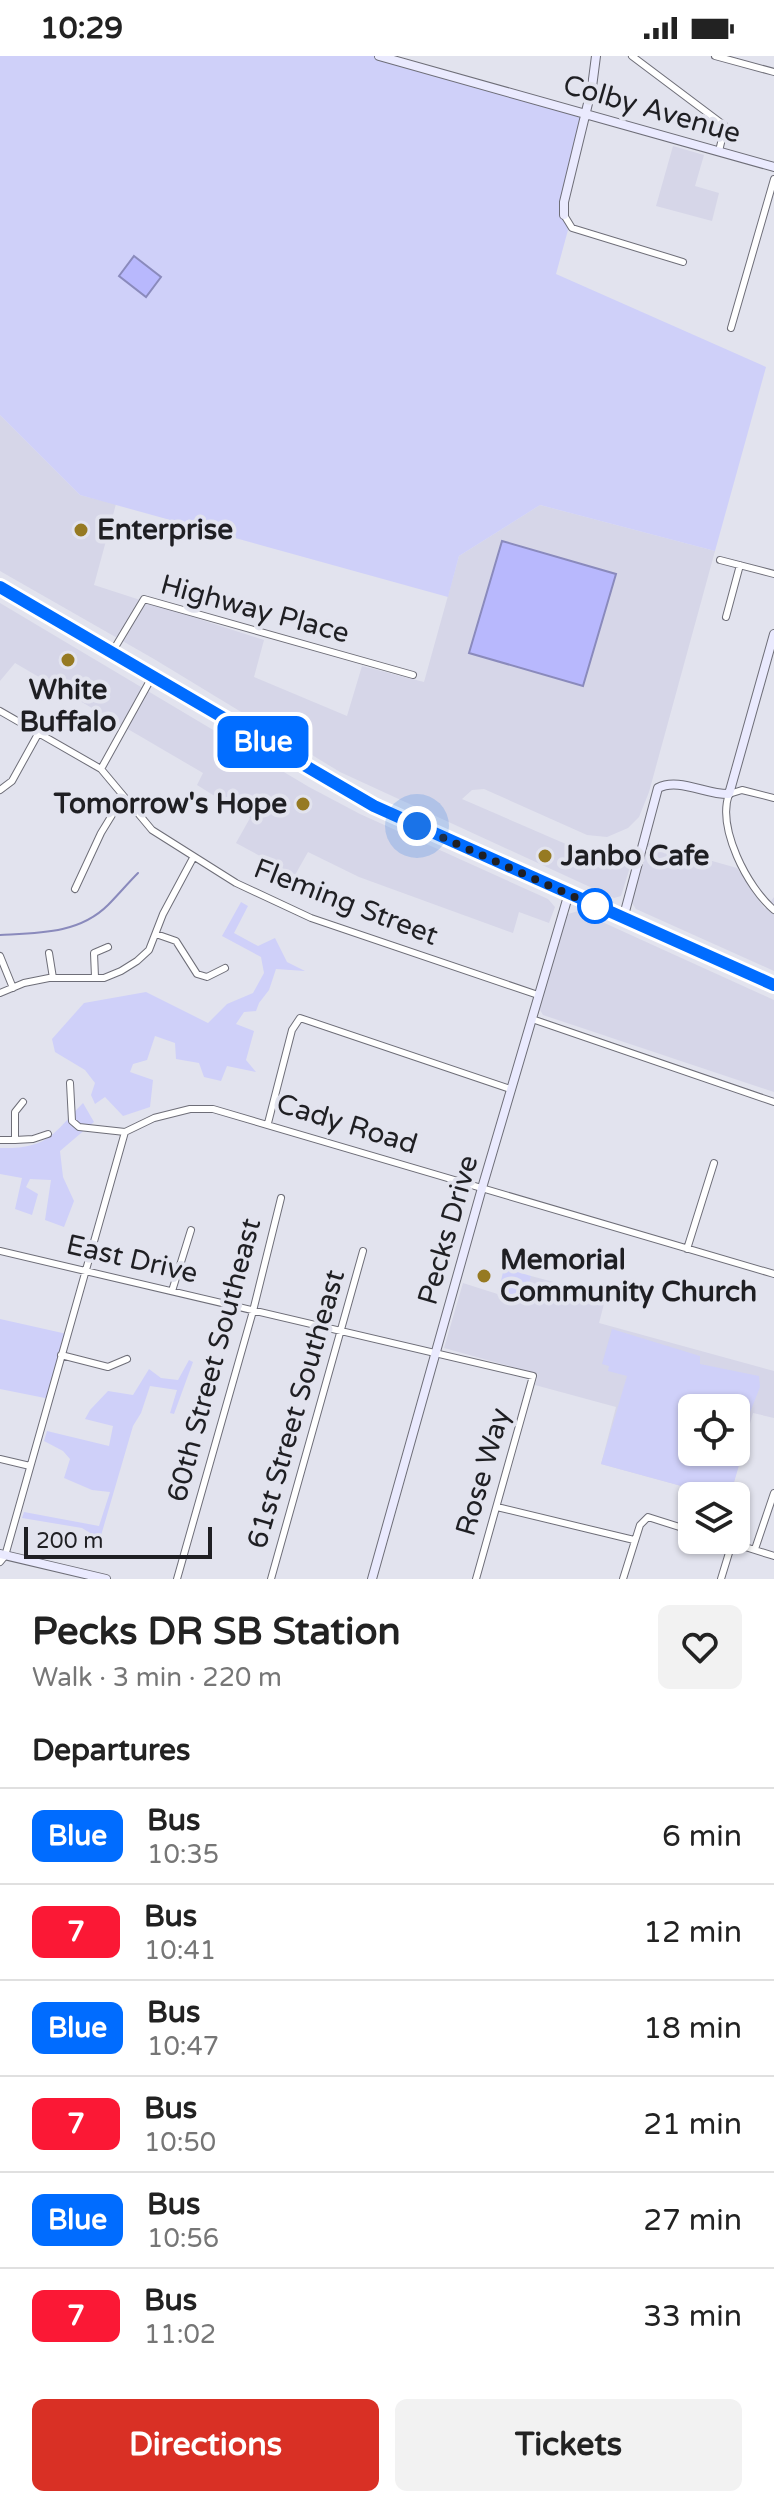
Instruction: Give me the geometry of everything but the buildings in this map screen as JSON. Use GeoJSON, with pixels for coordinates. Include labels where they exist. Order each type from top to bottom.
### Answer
{"type":"FeatureCollection","features":[{"type":"Feature","properties":{"kind":"main road"},"geometry":{"type":"LineString","coordinates":[[0,587],[374,806],[774,985]]}},
{"type":"Feature","properties":{"kind":"street","name":"Colby Avenue"},"geometry":{"type":"LineString","coordinates":[[379,56],[774,167]]}},
{"type":"Feature","properties":{"kind":"street"},"geometry":{"type":"LineString","coordinates":[[596,56],[564,202],[564,215],[572,228],[683,262]]}},
{"type":"Feature","properties":{"kind":"street"},"geometry":{"type":"LineString","coordinates":[[632,56],[725,126],[719,151]]}},
{"type":"Feature","properties":{"kind":"street"},"geometry":{"type":"LineString","coordinates":[[715,56],[742,60],[774,72]]}},
{"type":"Feature","properties":{"kind":"street"},"geometry":{"type":"LineString","coordinates":[[731,328],[774,179]]}},
{"type":"Feature","properties":{"kind":"street"},"geometry":{"type":"LineString","coordinates":[[720,560],[774,574]]}},
{"type":"Feature","properties":{"kind":"street"},"geometry":{"type":"LineString","coordinates":[[726,617],[740,565]]}},
{"type":"Feature","properties":{"kind":"street","name":"Highway Place"},"geometry":{"type":"LineString","coordinates":[[111,654],[144,599],[413,675]]}},
{"type":"Feature","properties":{"kind":"street"},"geometry":{"type":"LineString","coordinates":[[774,634],[771,662],[724,808],[735,850],[763,900],[774,910]]}},
{"type":"Feature","properties":{"kind":"street"},"geometry":{"type":"LineString","coordinates":[[101,769],[152,677]]}},
{"type":"Feature","properties":{"kind":"street","name":"Fleming Street"},"geometry":{"type":"LineString","coordinates":[[0,711],[101,769],[152,830],[193,858],[272,902],[538,995]]}},
{"type":"Feature","properties":{"kind":"street"},"geometry":{"type":"LineString","coordinates":[[0,790],[12,781],[38,734]]}},
{"type":"Feature","properties":{"kind":"street"},"geometry":{"type":"LineString","coordinates":[[623,919],[658,788],[672,784],[715,794],[742,790],[774,798]]}},
{"type":"Feature","properties":{"kind":"street"},"geometry":{"type":"LineString","coordinates":[[75,889],[101,833],[123,797]]}},
{"type":"Feature","properties":{"kind":"street"},"geometry":{"type":"LineString","coordinates":[[0,993],[53,978],[104,978],[137,961],[149,950],[163,914],[193,858]]}},
{"type":"Feature","properties":{"kind":"street","name":"Pecks Drive"},"geometry":{"type":"LineString","coordinates":[[372,1579],[510,1089],[569,893]]}},
{"type":"Feature","properties":{"kind":"street"},"geometry":{"type":"LineString","coordinates":[[156,934],[176,941],[197,974],[207,977],[225,968]]}},
{"type":"Feature","properties":{"kind":"street"},"geometry":{"type":"LineString","coordinates":[[95,977],[94,953],[108,947]]}},
{"type":"Feature","properties":{"kind":"street"},"geometry":{"type":"LineString","coordinates":[[49,953],[53,978]]}},
{"type":"Feature","properties":{"kind":"street"},"geometry":{"type":"LineString","coordinates":[[0,956],[13,988]]}},
{"type":"Feature","properties":{"kind":"street"},"geometry":{"type":"LineString","coordinates":[[268,1123],[292,1030],[300,1018],[510,1089]]}},
{"type":"Feature","properties":{"kind":"street"},"geometry":{"type":"LineString","coordinates":[[532,1019],[774,1102]]}},
{"type":"Feature","properties":{"kind":"street"},"geometry":{"type":"LineString","coordinates":[[70,1083],[72,1121],[79,1127],[125,1132],[2,1557],[106,1579]]}},
{"type":"Feature","properties":{"kind":"street"},"geometry":{"type":"LineString","coordinates":[[15,1140],[15,1112],[23,1102]]}},
{"type":"Feature","properties":{"kind":"street","name":"Cady Road"},"geometry":{"type":"LineString","coordinates":[[125,1132],[154,1118],[190,1109],[213,1109],[774,1274]]}},
{"type":"Feature","properties":{"kind":"street"},"geometry":{"type":"LineString","coordinates":[[0,1140],[33,1139],[48,1134]]}},
{"type":"Feature","properties":{"kind":"street"},"geometry":{"type":"LineString","coordinates":[[687,1249],[714,1163]]}},
{"type":"Feature","properties":{"kind":"street","name":"60th Street Southeast"},"geometry":{"type":"LineString","coordinates":[[177,1579],[253,1311],[281,1198]]}},
{"type":"Feature","properties":{"kind":"street"},"geometry":{"type":"LineString","coordinates":[[172,1291],[191,1230]]}},
{"type":"Feature","properties":{"kind":"street","name":"East Drive"},"geometry":{"type":"LineString","coordinates":[[0,1251],[533,1376]]}},
{"type":"Feature","properties":{"kind":"street","name":"61st Street Southeast"},"geometry":{"type":"LineString","coordinates":[[271,1579],[363,1251]]}},
{"type":"Feature","properties":{"kind":"street"},"geometry":{"type":"LineString","coordinates":[[61,1355],[108,1367],[127,1359]]}},
{"type":"Feature","properties":{"kind":"street","name":"Rose Way"},"geometry":{"type":"LineString","coordinates":[[476,1579],[533,1376]]}},
{"type":"Feature","properties":{"kind":"street"},"geometry":{"type":"LineString","coordinates":[[0,1459],[30,1466]]}},
{"type":"Feature","properties":{"kind":"street"},"geometry":{"type":"LineString","coordinates":[[755,1549],[774,1493]]}},
{"type":"Feature","properties":{"kind":"street"},"geometry":{"type":"LineString","coordinates":[[497,1507],[634,1540]]}},
{"type":"Feature","properties":{"kind":"street"},"geometry":{"type":"LineString","coordinates":[[623,1579],[640,1525],[648,1517],[678,1527]]}},
{"type":"Feature","properties":{"kind":"street"},"geometry":{"type":"LineString","coordinates":[[750,1548],[774,1556]]}},
{"type":"Feature","properties":{"kind":"street"},"geometry":{"type":"LineString","coordinates":[[721,1579],[729,1554]]}},
{"type":"Feature","properties":{"kind":"shaded area"},"geometry":{"type":"Polygon","coordinates":[[[0,56],[379,56],[585,113],[564,215],[568,230],[556,274],[766,367],[715,551],[540,505],[459,556],[448,597],[80,495],[0,415],[0,56]]]}},
{"type":"Feature","properties":{"kind":"shaded area"},"geometry":{"type":"Polygon","coordinates":[[[673,146],[704,155],[695,186],[719,193],[712,221],[656,206],[673,146]]]}},
{"type":"Feature","properties":{"kind":"shaded area"},"geometry":{"type":"Polygon","coordinates":[[[0,415],[80,495],[116,504],[94,585],[264,640],[254,677],[347,716],[362,666],[424,682],[459,556],[540,505],[715,551],[649,792],[639,817],[628,828],[607,837],[587,835],[484,789],[472,790],[462,799],[582,851],[631,864],[621,896],[614,898],[340,772],[154,659],[0,571],[0,415]]]}},
{"type":"Feature","properties":{"kind":"shaded area"},"geometry":{"type":"Polygon","coordinates":[[[0,603],[309,787],[360,814],[548,899],[555,907],[549,923],[519,912],[513,933],[359,877],[308,852],[295,875],[236,843],[250,818],[197,785],[203,773],[15,663],[0,681],[0,603]]]}},
{"type":"Feature","properties":{"kind":"shaded area"},"geometry":{"type":"Polygon","coordinates":[[[648,843],[737,868],[765,909],[774,897],[774,971],[636,909],[632,903],[648,843]]]}},
{"type":"Feature","properties":{"kind":"shaded area"},"geometry":{"type":"Polygon","coordinates":[[[241,902],[248,906],[234,933],[258,946],[275,938],[287,962],[305,971],[276,969],[269,990],[256,1011],[244,1012],[236,1024],[254,1031],[246,1060],[256,1072],[227,1066],[221,1081],[204,1077],[199,1063],[176,1059],[175,1043],[155,1036],[147,1060],[133,1064],[130,1072],[153,1080],[150,1107],[123,1116],[105,1097],[95,1104],[91,1095],[95,1083],[85,1070],[55,1052],[52,1039],[84,1003],[146,992],[208,1023],[227,1004],[253,993],[264,973],[261,957],[222,936],[241,902]]]}},
{"type":"Feature","properties":{"kind":"shaded area"},"geometry":{"type":"Polygon","coordinates":[[[578,911],[774,1000],[774,1092],[543,1015],[539,1008],[565,915],[578,911]]]}},
{"type":"Feature","properties":{"kind":"shaded area"},"geometry":{"type":"Polygon","coordinates":[[[83,1103],[94,1122],[60,1151],[63,1177],[74,1201],[64,1227],[45,1220],[51,1180],[30,1179],[26,1187],[38,1194],[32,1215],[15,1209],[22,1178],[0,1174],[0,1148],[39,1143],[56,1132],[83,1103]]]}},
{"type":"Feature","properties":{"kind":"shaded area"},"geometry":{"type":"Polygon","coordinates":[[[504,1268],[531,1276],[524,1302],[498,1293],[504,1268]]]}},
{"type":"Feature","properties":{"kind":"shaded area"},"geometry":{"type":"Polygon","coordinates":[[[531,1276],[606,1296],[599,1323],[774,1371],[774,1418],[753,1413],[750,1424],[750,1394],[678,1394],[678,1466],[738,1466],[734,1482],[678,1482],[678,1485],[601,1464],[616,1407],[535,1385],[538,1374],[444,1348],[463,1283],[523,1302],[531,1276]]]}},
{"type":"Feature","properties":{"kind":"shaded area"},"geometry":{"type":"Polygon","coordinates":[[[0,1319],[67,1334],[50,1399],[0,1389],[0,1319]]]}},
{"type":"Feature","properties":{"kind":"shaded area"},"geometry":{"type":"Polygon","coordinates":[[[612,1329],[700,1356],[700,1364],[759,1376],[760,1387],[750,1412],[750,1394],[678,1394],[678,1466],[739,1466],[734,1482],[678,1482],[678,1485],[601,1464],[627,1376],[608,1371],[609,1366],[602,1364],[612,1329]]]}},
{"type":"Feature","properties":{"kind":"shaded area"},"geometry":{"type":"Polygon","coordinates":[[[189,1360],[193,1362],[174,1414],[170,1413],[177,1390],[150,1386],[133,1426],[100,1539],[82,1528],[22,1518],[24,1512],[99,1526],[110,1492],[92,1490],[64,1478],[70,1459],[63,1451],[44,1441],[47,1431],[109,1446],[113,1426],[85,1419],[90,1410],[108,1391],[133,1395],[149,1369],[161,1378],[178,1380],[189,1360]]]}},
{"type":"Feature","properties":{"kind":"water"},"geometry":{"type":"Polygon","coordinates":[[[134,256],[161,277],[146,297],[119,276],[134,256]]]}},
{"type":"Feature","properties":{"kind":"water"},"geometry":{"type":"Polygon","coordinates":[[[502,541],[616,574],[583,686],[469,653],[502,541]]]}},
{"type":"Feature","properties":{"kind":"waterway"},"geometry":{"type":"LineString","coordinates":[[0,935],[57,930],[84,922],[97,915],[138,873]]}},
{"type":"Feature","properties":{"kind":"bus line","name":"Blue"},"geometry":{"type":"LineString","coordinates":[[0,587],[374,806],[774,985]]}},
{"type":"Feature","properties":{"kind":"place","name":"Enterprise"},"geometry":{"type":"Point","coordinates":[81,530]}},
{"type":"Feature","properties":{"kind":"place","name":"White Buffalo"},"geometry":{"type":"Point","coordinates":[68,660]}},
{"type":"Feature","properties":{"kind":"place","name":"Tomorrow's Hope"},"geometry":{"type":"Point","coordinates":[303,804]}},
{"type":"Feature","properties":{"kind":"place","name":"Janbo Cafe"},"geometry":{"type":"Point","coordinates":[545,856]}},
{"type":"Feature","properties":{"kind":"place","name":"Memorial Community Church"},"geometry":{"type":"Point","coordinates":[484,1276]}},
{"type":"Feature","properties":{"kind":"route"},"geometry":{"type":"LineString","coordinates":[[417,826],[599,908],[595,906]]}}]}
